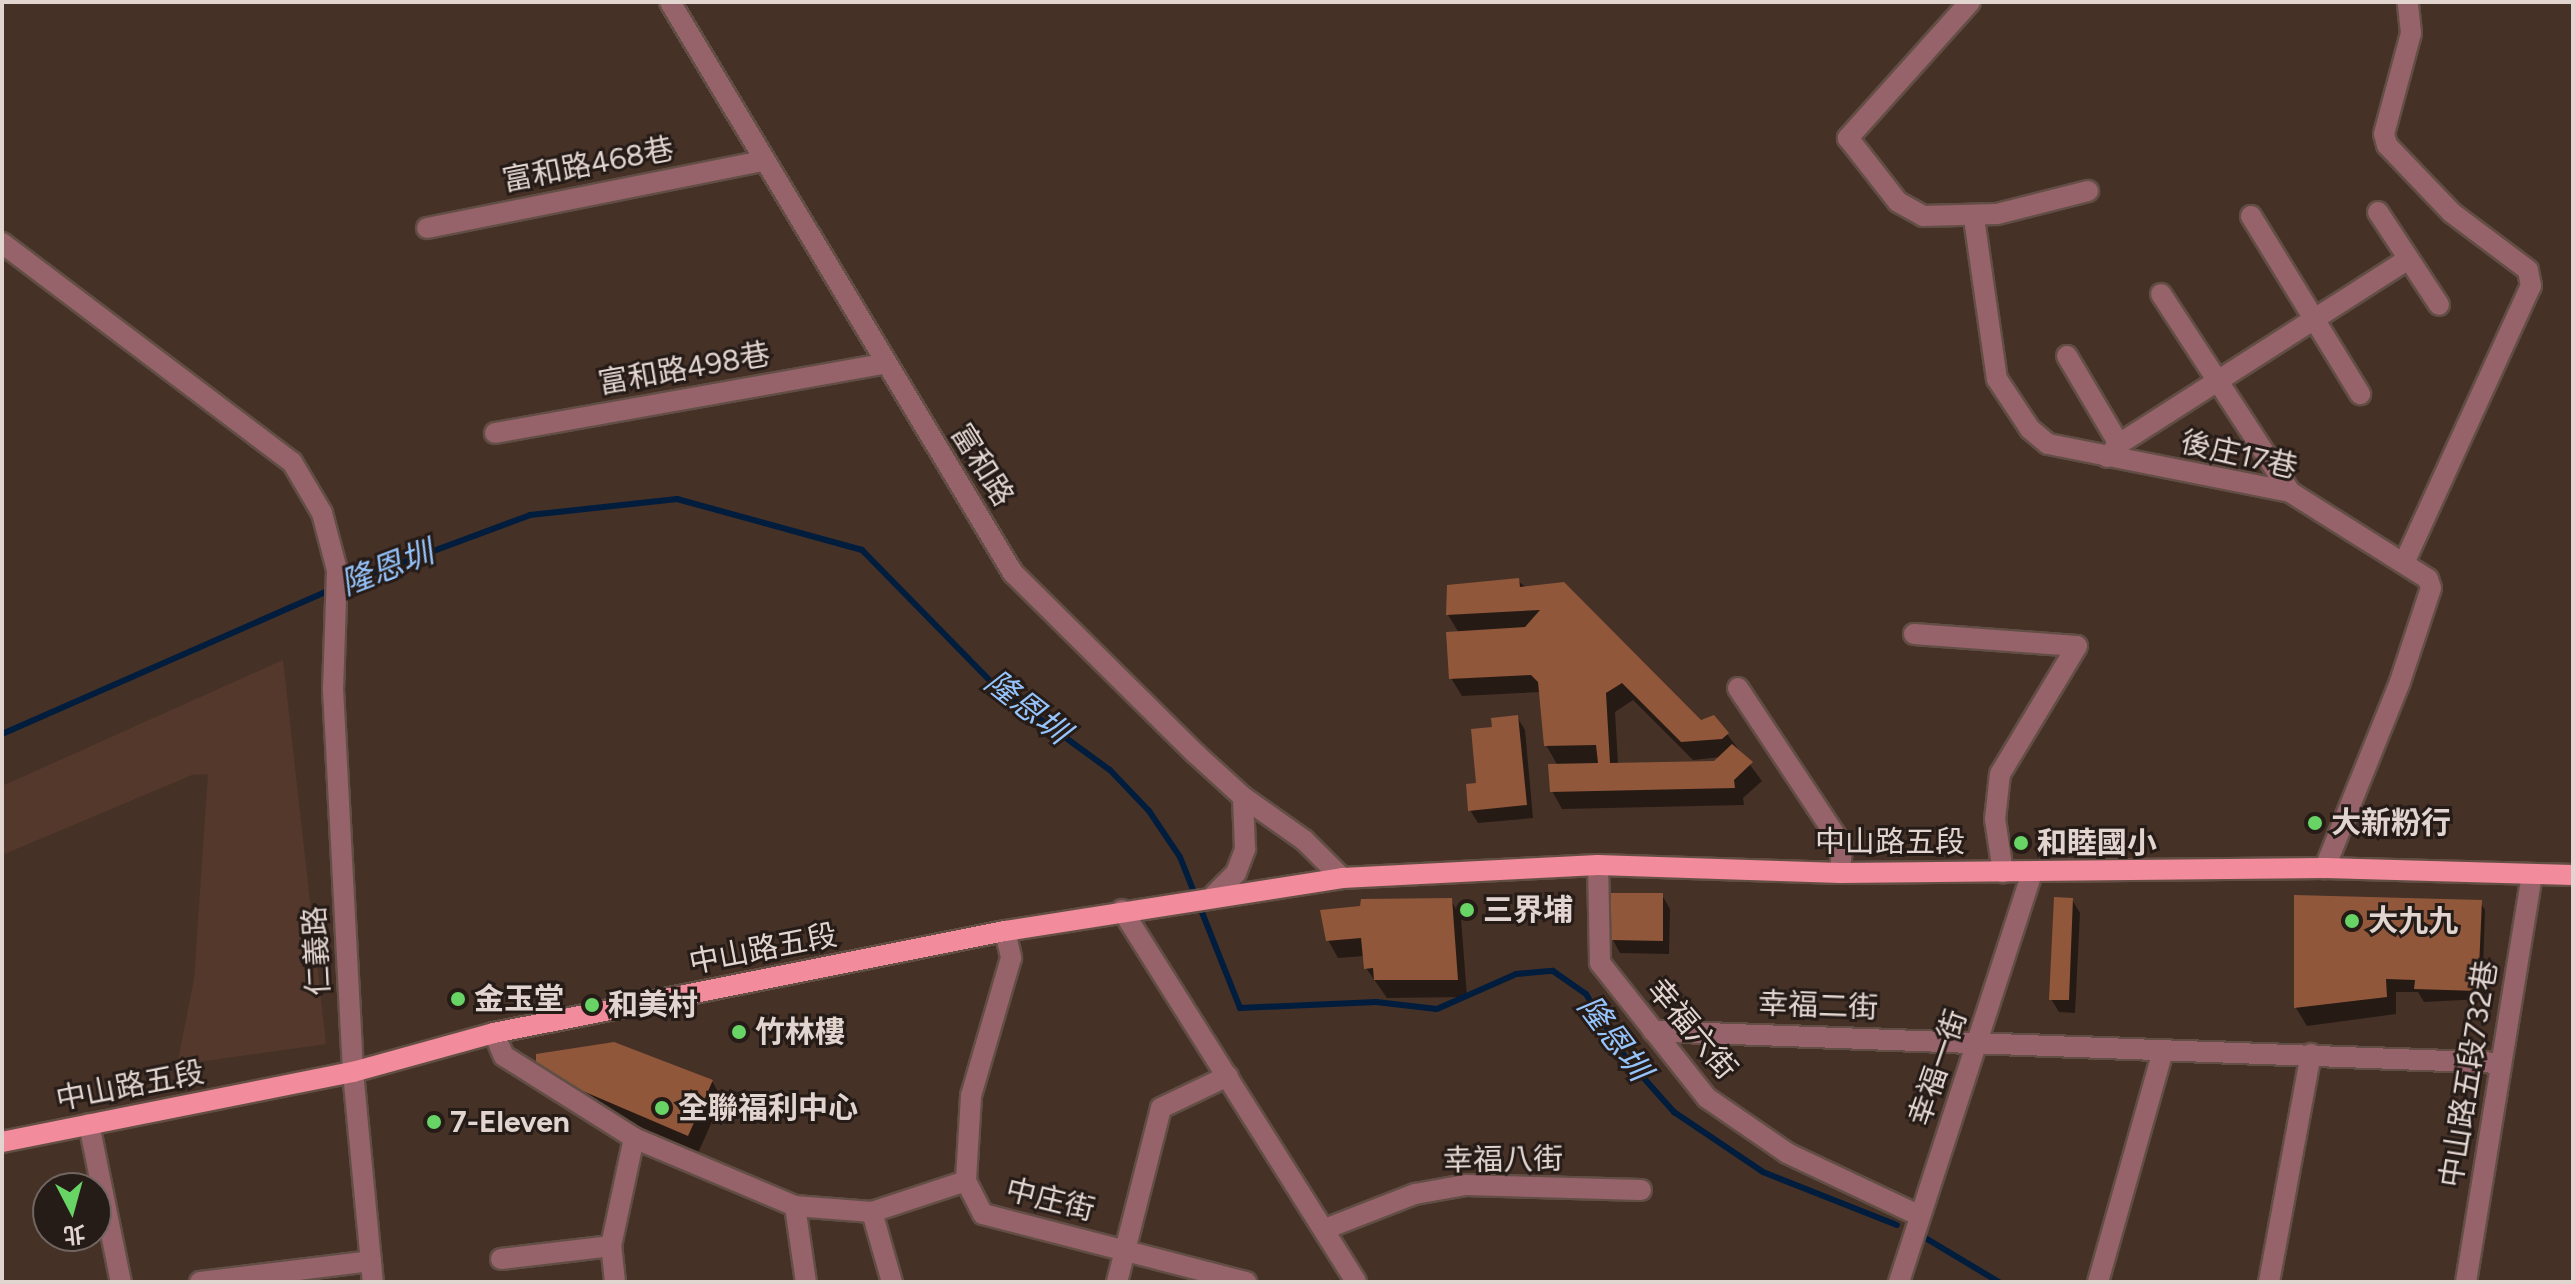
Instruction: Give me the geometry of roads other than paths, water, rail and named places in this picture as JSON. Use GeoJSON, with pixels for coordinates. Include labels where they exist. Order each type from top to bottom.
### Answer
{"type":"FeatureCollection","features":[{"type":"Feature","properties":{"kind":"main road","name":"中山路五段"},"geometry":{"type":"LineString","coordinates":[[2,1142],[353,1072],[494,1033],[1005,931],[1211,896],[1342,878],[1598,865],[1840,873],[2325,868],[2573,875]]}},
{"type":"Feature","properties":{"kind":"street","name":"富和路"},"geometry":{"type":"LineString","coordinates":[[670,2],[761,161],[1013,573],[1110,674],[1243,797],[1304,840],[1342,878]]}},
{"type":"Feature","properties":{"kind":"street"},"geometry":{"type":"LineString","coordinates":[[1970,2],[1848,138],[1898,202],[1923,216],[1974,218],[2088,191]]}},
{"type":"Feature","properties":{"kind":"street"},"geometry":{"type":"LineString","coordinates":[[2404,563],[2531,286],[2528,270],[2452,213],[2387,145],[2384,134],[2411,33],[2408,2]]}},
{"type":"Feature","properties":{"kind":"street","name":"富和路468巷"},"geometry":{"type":"LineString","coordinates":[[427,228],[761,161]]}},
{"type":"Feature","properties":{"kind":"street"},"geometry":{"type":"LineString","coordinates":[[2378,212],[2439,305]]}},
{"type":"Feature","properties":{"kind":"street"},"geometry":{"type":"LineString","coordinates":[[2251,216],[2360,394]]}},
{"type":"Feature","properties":{"kind":"street","name":"後庄17巷"},"geometry":{"type":"LineString","coordinates":[[1974,218],[1997,379],[2030,429],[2048,444],[2113,450],[2290,492],[2428,579],[2431,588],[2400,682],[2325,868]]}},
{"type":"Feature","properties":{"kind":"street","name":"仁義路"},"geometry":{"type":"LineString","coordinates":[[2,243],[292,462],[322,513],[337,570],[339,617],[333,689],[353,1072],[373,1282]]}},
{"type":"Feature","properties":{"kind":"street"},"geometry":{"type":"LineString","coordinates":[[2067,356],[2113,450],[2407,260]]}},
{"type":"Feature","properties":{"kind":"street"},"geometry":{"type":"LineString","coordinates":[[2161,294],[2290,492]]}},
{"type":"Feature","properties":{"kind":"street","name":"富和路498巷"},"geometry":{"type":"LineString","coordinates":[[495,433],[884,364]]}},
{"type":"Feature","properties":{"kind":"street"},"geometry":{"type":"LineString","coordinates":[[1914,634],[2077,646],[2000,774],[1995,819],[2003,872]]}},
{"type":"Feature","properties":{"kind":"street"},"geometry":{"type":"LineString","coordinates":[[1738,688],[1842,845],[1840,873]]}},
{"type":"Feature","properties":{"kind":"street"},"geometry":{"type":"LineString","coordinates":[[1211,896],[1236,873],[1245,849],[1243,797]]}},
{"type":"Feature","properties":{"kind":"street","name":"幸福六街"},"geometry":{"type":"LineString","coordinates":[[1598,865],[1600,963],[1707,1098],[1787,1153],[1918,1215]]}},
{"type":"Feature","properties":{"kind":"street","name":"幸福一街"},"geometry":{"type":"LineString","coordinates":[[1899,1282],[1918,1215],[1980,1040],[2032,873]]}},
{"type":"Feature","properties":{"kind":"street","name":"中山路五段732巷"},"geometry":{"type":"LineString","coordinates":[[2466,1282],[2532,875]]}},
{"type":"Feature","properties":{"kind":"street"},"geometry":{"type":"LineString","coordinates":[[1122,910],[1356,1282]]}},
{"type":"Feature","properties":{"kind":"street","name":"中庄街"},"geometry":{"type":"LineString","coordinates":[[1005,931],[1011,958],[971,1096],[966,1181],[983,1214],[1246,1282]]}},
{"type":"Feature","properties":{"kind":"street","name":"幸福二街"},"geometry":{"type":"LineString","coordinates":[[1653,1031],[1980,1040],[2162,1054],[2311,1054],[2501,1063]]}},
{"type":"Feature","properties":{"kind":"street"},"geometry":{"type":"LineString","coordinates":[[494,1033],[504,1056],[634,1138],[795,1206],[872,1212],[966,1181]]}},
{"type":"Feature","properties":{"kind":"street"},"geometry":{"type":"LineString","coordinates":[[2098,1282],[2162,1054]]}},
{"type":"Feature","properties":{"kind":"street"},"geometry":{"type":"LineString","coordinates":[[2269,1282],[2311,1054]]}},
{"type":"Feature","properties":{"kind":"street"},"geometry":{"type":"LineString","coordinates":[[1117,1282],[1161,1108],[1228,1076]]}},
{"type":"Feature","properties":{"kind":"street"},"geometry":{"type":"LineString","coordinates":[[89,1124],[121,1282]]}},
{"type":"Feature","properties":{"kind":"street"},"geometry":{"type":"LineString","coordinates":[[615,1282],[611,1246],[634,1138]]}},
{"type":"Feature","properties":{"kind":"street","name":"幸福八街"},"geometry":{"type":"LineString","coordinates":[[1325,1229],[1415,1194],[1466,1185],[1641,1190]]}},
{"type":"Feature","properties":{"kind":"street"},"geometry":{"type":"LineString","coordinates":[[795,1206],[806,1282]]}},
{"type":"Feature","properties":{"kind":"street"},"geometry":{"type":"LineString","coordinates":[[872,1212],[881,1282]]}},
{"type":"Feature","properties":{"kind":"street"},"geometry":{"type":"LineString","coordinates":[[872,1212],[892,1282]]}},
{"type":"Feature","properties":{"kind":"street"},"geometry":{"type":"LineString","coordinates":[[501,1259],[611,1246]]}},
{"type":"Feature","properties":{"kind":"street"},"geometry":{"type":"LineString","coordinates":[[204,1281],[371,1261]]}},
{"type":"Feature","properties":{"kind":"waterway","name":"隆恩圳"},"geometry":{"type":"LineString","coordinates":[[342,585],[530,515],[677,499],[862,550],[996,687],[1110,770],[1149,811],[1180,857],[1240,1008],[1376,1002],[1437,1009],[1516,974],[1553,971],[1586,994],[1625,1057],[1674,1112],[1763,1172],[1897,1225]]}},
{"type":"Feature","properties":{"kind":"waterway","name":"隆恩圳"},"geometry":{"type":"LineString","coordinates":[[2,734],[332,589]]}},
{"type":"Feature","properties":{"kind":"waterway","name":"隆恩圳"},"geometry":{"type":"LineString","coordinates":[[1917,1233],[1999,1282]]}},
{"type":"Feature","properties":{"kind":"place","name":"大新粉行"},"geometry":{"type":"Point","coordinates":[2315,823]}},
{"type":"Feature","properties":{"kind":"place","name":"和睦國小"},"geometry":{"type":"Point","coordinates":[2021,843]}},
{"type":"Feature","properties":{"kind":"place","name":"三界埔"},"geometry":{"type":"Point","coordinates":[1467,910]}},
{"type":"Feature","properties":{"kind":"place","name":"大九九"},"geometry":{"type":"Point","coordinates":[2352,921]}},
{"type":"Feature","properties":{"kind":"place","name":"金玉堂"},"geometry":{"type":"Point","coordinates":[458,999]}},
{"type":"Feature","properties":{"kind":"place","name":"和美村"},"geometry":{"type":"Point","coordinates":[592,1005]}},
{"type":"Feature","properties":{"kind":"place","name":"竹林樓"},"geometry":{"type":"Point","coordinates":[739,1032]}},
{"type":"Feature","properties":{"kind":"place","name":"全聯福利中心"},"geometry":{"type":"Point","coordinates":[662,1108]}},
{"type":"Feature","properties":{"kind":"place","name":"7-Eleven"},"geometry":{"type":"Point","coordinates":[434,1122]}}]}
